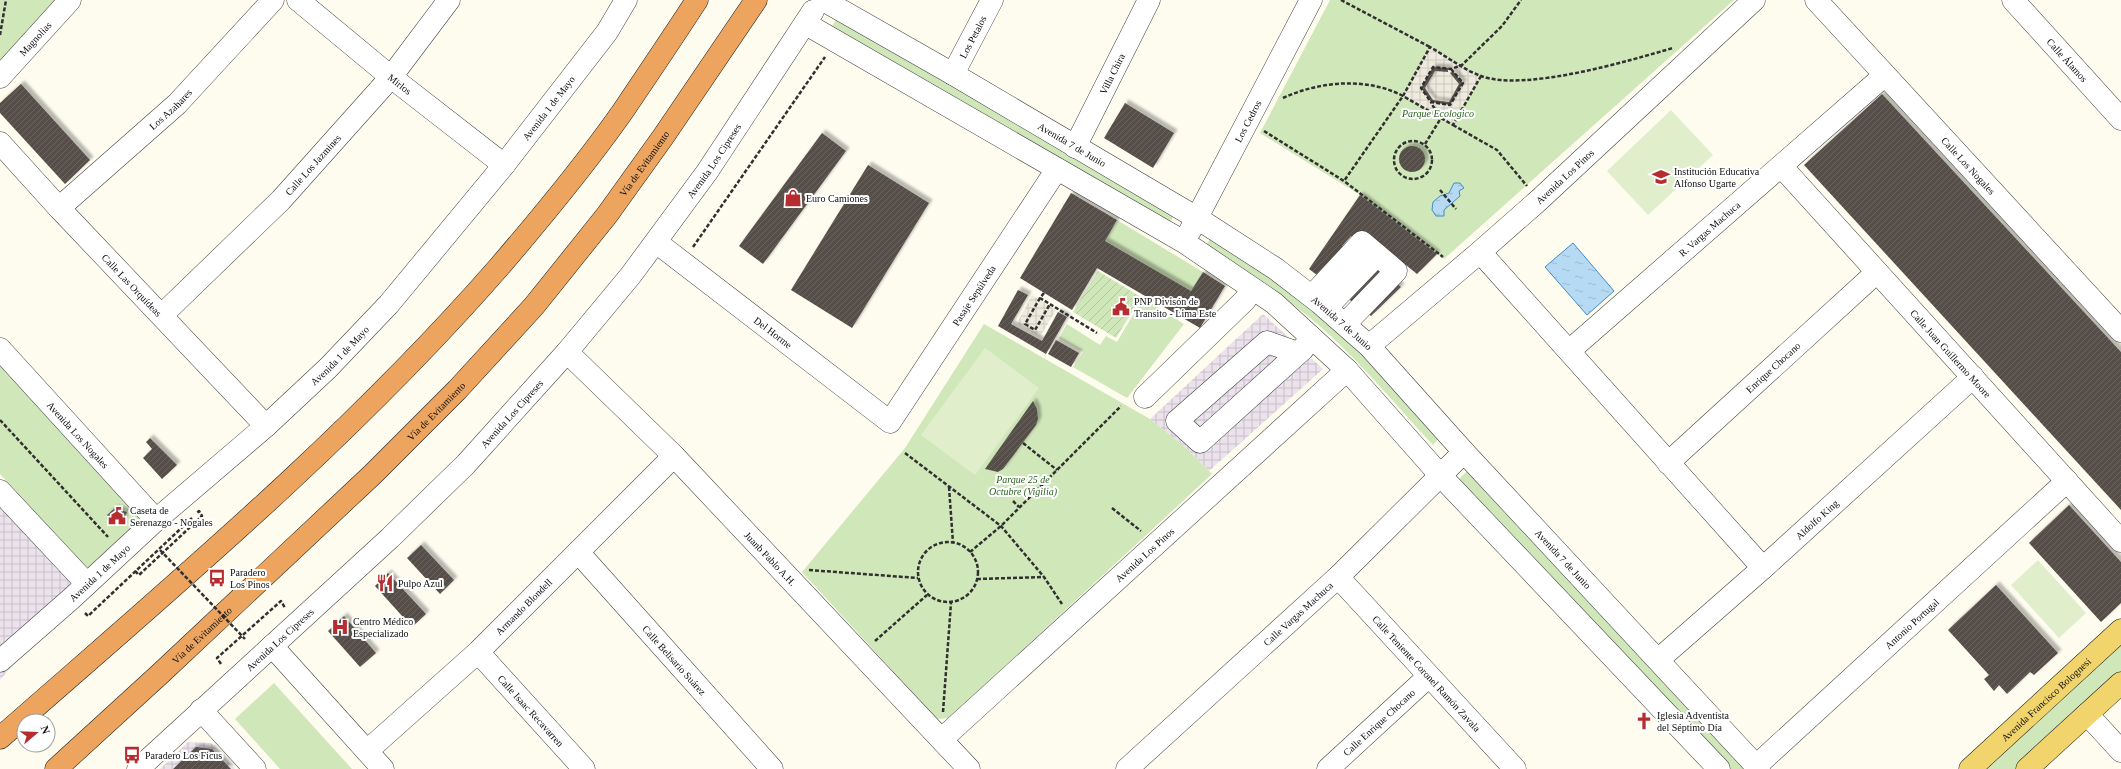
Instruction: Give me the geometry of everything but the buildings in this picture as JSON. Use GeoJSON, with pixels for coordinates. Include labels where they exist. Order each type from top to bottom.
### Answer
{"type":"FeatureCollection","features":[{"type":"Feature","properties":{"kind":"highway"},"geometry":{"type":"LineString","coordinates":[[0,738],[198,564],[338,435],[422,351],[498,268],[566,186],[622,113],[697,0]]}},
{"type":"Feature","properties":{"kind":"highway","name":"Vía de Evitamiento"},"geometry":{"type":"LineString","coordinates":[[56,769],[161,673],[373,474],[457,390],[534,306],[612,209],[756,0]]}},
{"type":"Feature","properties":{"kind":"main road","name":"Avenida Francisco Bolognesi"},"geometry":{"type":"LineString","coordinates":[[1970,769],[2121,630]]}},
{"type":"Feature","properties":{"kind":"main road"},"geometry":{"type":"LineString","coordinates":[[2027,769],[2121,683]]}},
{"type":"Feature","properties":{"kind":"street","name":"Magnolias"},"geometry":{"type":"LineString","coordinates":[[0,77],[70,0]]}},
{"type":"Feature","properties":{"kind":"street","name":"Los Azahares"},"geometry":{"type":"LineString","coordinates":[[59,208],[177,104],[273,0]]}},
{"type":"Feature","properties":{"kind":"street","name":"Mirlos"},"geometry":{"type":"LineString","coordinates":[[298,0],[391,77],[504,165]]}},
{"type":"Feature","properties":{"kind":"street","name":"Calle Los Jazmines"},"geometry":{"type":"LineString","coordinates":[[162,315],[281,200],[391,77],[449,0]]}},
{"type":"Feature","properties":{"kind":"street","name":"Avenida 1 de Mayo"},"geometry":{"type":"LineString","coordinates":[[0,661],[87,584],[156,520],[266,426],[328,368],[389,304],[504,165],[607,32],[626,0]]}},
{"type":"Feature","properties":{"kind":"street","name":"Avenida Los Cipreses"},"geometry":{"type":"LineString","coordinates":[[138,769],[390,538],[466,464],[567,352],[631,275],[707,172],[806,24],[820,0]]}},
{"type":"Feature","properties":{"kind":"street","name":"Avenida 7 de Junio"},"geometry":{"type":"LineString","coordinates":[[823,0],[953,74],[1197,218],[1276,269],[1319,302],[1369,346],[1464,452],[1758,767]]}},
{"type":"Feature","properties":{"kind":"street","name":"Los Petalos"},"geometry":{"type":"LineString","coordinates":[[953,74],[992,0]]}},
{"type":"Feature","properties":{"kind":"street","name":"Villa Chira"},"geometry":{"type":"LineString","coordinates":[[1075,147],[1149,0]]}},
{"type":"Feature","properties":{"kind":"street","name":"Los Cedros"},"geometry":{"type":"LineString","coordinates":[[1184,242],[1311,0]]}},
{"type":"Feature","properties":{"kind":"street","name":"Avenida Los Pinos"},"geometry":{"type":"LineString","coordinates":[[1369,346],[1539,200],[1754,0]]}},
{"type":"Feature","properties":{"kind":"street","name":"Calle Los Nogales"},"geometry":{"type":"LineString","coordinates":[[1816,0],[2121,331]]}},
{"type":"Feature","properties":{"kind":"street","name":"Calle Álamos"},"geometry":{"type":"LineString","coordinates":[[2013,0],[2121,119]]}},
{"type":"Feature","properties":{"kind":"street"},"geometry":{"type":"LineString","coordinates":[[806,24],[1184,242],[1274,303],[1304,345],[1347,370],[1440,475],[1719,769]]}},
{"type":"Feature","properties":{"kind":"street","name":"R. Vargas Machuca"},"geometry":{"type":"LineString","coordinates":[[1569,351],[1885,75]]}},
{"type":"Feature","properties":{"kind":"street","name":"Calle Las Orquídeas"},"geometry":{"type":"LineString","coordinates":[[0,143],[59,208],[266,426]]}},
{"type":"Feature","properties":{"kind":"street","name":"Calle Juan Guillermo Moore"},"geometry":{"type":"LineString","coordinates":[[1781,166],[2121,541]]}},
{"type":"Feature","properties":{"kind":"street","name":"Pasaje Sepúlveda"},"geometry":{"type":"LineString","coordinates":[[890,422],[1057,169]]}},
{"type":"Feature","properties":{"kind":"street","name":"Del Horme"},"geometry":{"type":"LineString","coordinates":[[656,242],[890,422]]}},
{"type":"Feature","properties":{"kind":"street"},"geometry":{"type":"LineString","coordinates":[[1480,252],[1763,568]]}},
{"type":"Feature","properties":{"kind":"street"},"geometry":{"type":"LineString","coordinates":[[1319,302],[1377,255],[1396,271],[1345,324]]}},
{"type":"Feature","properties":{"kind":"street","name":"Enrique Chocano"},"geometry":{"type":"LineString","coordinates":[[1668,463],[1877,272]]}},
{"type":"Feature","properties":{"kind":"street"},"geometry":{"type":"LineString","coordinates":[[1145,397],[1245,300],[1254,289]]}},
{"type":"Feature","properties":{"kind":"street"},"geometry":{"type":"LineString","coordinates":[[1267,342],[1304,345],[1200,442],[1177,421],[1267,342]]}},
{"type":"Feature","properties":{"kind":"street","name":"Avenida Los Nogales"},"geometry":{"type":"LineString","coordinates":[[0,350],[156,520]]}},
{"type":"Feature","properties":{"kind":"street","name":"Juanb Pablo A.H."},"geometry":{"type":"LineString","coordinates":[[567,352],[674,456],[969,769]]}},
{"type":"Feature","properties":{"kind":"street","name":"Avenida Los Pinos"},"geometry":{"type":"LineString","coordinates":[[942,739],[1347,370]]}},
{"type":"Feature","properties":{"kind":"street","name":"Aldolfo King"},"geometry":{"type":"LineString","coordinates":[[1658,660],[1763,568],[1973,377]]}},
{"type":"Feature","properties":{"kind":"street","name":"Calle Vargas Machuca"},"geometry":{"type":"LineString","coordinates":[[1127,769],[1338,577],[1464,452]]}},
{"type":"Feature","properties":{"kind":"street","name":"Armando Blondell"},"geometry":{"type":"LineString","coordinates":[[367,751],[478,652],[674,456]]}},
{"type":"Feature","properties":{"kind":"street","name":"Antonio Portugal"},"geometry":{"type":"LineString","coordinates":[[1758,767],[2067,481]]}},
{"type":"Feature","properties":{"kind":"street"},"geometry":{"type":"LineString","coordinates":[[0,491],[87,584]]}},
{"type":"Feature","properties":{"kind":"street","name":"Calle Belisario Suárez"},"geometry":{"type":"LineString","coordinates":[[578,552],[772,769]]}},
{"type":"Feature","properties":{"kind":"street","name":"Calle Teniente Coronel Ramón Zavala"},"geometry":{"type":"LineString","coordinates":[[1338,577],[1515,769]]}},
{"type":"Feature","properties":{"kind":"street"},"geometry":{"type":"LineString","coordinates":[[272,646],[383,769]]}},
{"type":"Feature","properties":{"kind":"street","name":"Calle Isaac Recavarren"},"geometry":{"type":"LineString","coordinates":[[478,652],[584,769]]}},
{"type":"Feature","properties":{"kind":"street","name":"Calle Enrique Chocano"},"geometry":{"type":"LineString","coordinates":[[1328,769],[1429,676]]}},
{"type":"Feature","properties":{"kind":"street"},"geometry":{"type":"LineString","coordinates":[[201,710],[255,769]]}},
{"type":"Feature","properties":{"kind":"street"},"geometry":{"type":"LineString","coordinates":[[2087,714],[2121,751]]}},
{"type":"Feature","properties":{"kind":"path"},"geometry":{"type":"LineString","coordinates":[[0,35],[6,0]]}},
{"type":"Feature","properties":{"kind":"path"},"geometry":{"type":"LineString","coordinates":[[1341,0],[1481,76],[1505,80],[1542,80],[1636,59],[1681,45]]}},
{"type":"Feature","properties":{"kind":"path"},"geometry":{"type":"LineString","coordinates":[[1441,118],[1421,88],[1433,67],[1451,69],[1462,65],[1502,26],[1521,0]]}},
{"type":"Feature","properties":{"kind":"path"},"geometry":{"type":"LineString","coordinates":[[1344,181],[1403,96],[1430,47]]}},
{"type":"Feature","properties":{"kind":"path"},"geometry":{"type":"LineString","coordinates":[[691,249],[829,51]]}},
{"type":"Feature","properties":{"kind":"path"},"geometry":{"type":"LineString","coordinates":[[1431,102],[1450,105],[1463,83],[1451,69]]}},
{"type":"Feature","properties":{"kind":"path"},"geometry":{"type":"LineString","coordinates":[[1453,125],[1481,76]]}},
{"type":"Feature","properties":{"kind":"path"},"geometry":{"type":"LineString","coordinates":[[1277,100],[1305,89],[1344,84],[1388,88],[1497,150],[1539,200]]}},
{"type":"Feature","properties":{"kind":"path"},"geometry":{"type":"LineString","coordinates":[[1425,144],[1441,118]]}},
{"type":"Feature","properties":{"kind":"path"},"geometry":{"type":"LineString","coordinates":[[1248,121],[1344,181],[1441,255],[1457,272]]}},
{"type":"Feature","properties":{"kind":"path"},"geometry":{"type":"LineString","coordinates":[[1413,140],[1425,144],[1432,155],[1431,168],[1422,178],[1416,179],[1404,177],[1398,173],[1394,161],[1397,149],[1401,144],[1413,140]]}},
{"type":"Feature","properties":{"kind":"path"},"geometry":{"type":"LineString","coordinates":[[1440,190],[1456,209]]}},
{"type":"Feature","properties":{"kind":"path"},"geometry":{"type":"LineString","coordinates":[[1044,293],[1025,324],[1034,330],[1050,304]]}},
{"type":"Feature","properties":{"kind":"path"},"geometry":{"type":"LineString","coordinates":[[1040,298],[1097,333]]}},
{"type":"Feature","properties":{"kind":"path"},"geometry":{"type":"LineString","coordinates":[[970,552],[1001,526],[1121,406]]}},
{"type":"Feature","properties":{"kind":"path"},"geometry":{"type":"LineString","coordinates":[[0,420],[110,539]]}},
{"type":"Feature","properties":{"kind":"path"},"geometry":{"type":"LineString","coordinates":[[1023,443],[1057,470]]}},
{"type":"Feature","properties":{"kind":"path"},"geometry":{"type":"LineString","coordinates":[[905,453],[1001,526],[1044,577],[1072,619]]}},
{"type":"Feature","properties":{"kind":"path"},"geometry":{"type":"LineString","coordinates":[[949,487],[953,543]]}},
{"type":"Feature","properties":{"kind":"path"},"geometry":{"type":"LineString","coordinates":[[1013,501],[1019,507]]}},
{"type":"Feature","properties":{"kind":"path"},"geometry":{"type":"LineString","coordinates":[[1112,508],[1144,533],[1154,545]]}},
{"type":"Feature","properties":{"kind":"path"},"geometry":{"type":"LineString","coordinates":[[88,616],[135,571],[160,550],[199,511],[202,516],[191,527],[139,575],[135,571]]}},
{"type":"Feature","properties":{"kind":"path"},"geometry":{"type":"LineString","coordinates":[[943,542],[953,543],[970,552],[975,560],[978,579],[968,595],[951,603],[942,602],[927,595],[918,578],[918,568],[926,551],[934,545],[943,542]]}},
{"type":"Feature","properties":{"kind":"path"},"geometry":{"type":"LineString","coordinates":[[160,550],[246,640]]}},
{"type":"Feature","properties":{"kind":"path"},"geometry":{"type":"LineString","coordinates":[[806,570],[918,578]]}},
{"type":"Feature","properties":{"kind":"path"},"geometry":{"type":"LineString","coordinates":[[978,579],[1044,577]]}},
{"type":"Feature","properties":{"kind":"path"},"geometry":{"type":"LineString","coordinates":[[861,654],[927,595]]}},
{"type":"Feature","properties":{"kind":"path"},"geometry":{"type":"LineString","coordinates":[[221,664],[217,658],[281,601],[286,607],[280,612]]}},
{"type":"Feature","properties":{"kind":"path"},"geometry":{"type":"LineString","coordinates":[[942,739],[951,603]]}},
{"type":"Feature","properties":{"kind":"shaded area"},"geometry":{"type":"Polygon","coordinates":[[[1430,47],[1481,76],[1453,125],[1403,96],[1430,47]]]}},
{"type":"Feature","properties":{"kind":"shaded area"},"geometry":{"type":"Polygon","coordinates":[[[1032,295],[1056,310],[1040,337],[1017,323],[1032,295]]]}},
{"type":"Feature","properties":{"kind":"shaded area"},"geometry":{"type":"Polygon","coordinates":[[[1263,314],[1323,369],[1209,471],[1185,447],[1150,419],[1263,314]]]}},
{"type":"Feature","properties":{"kind":"shaded area"},"geometry":{"type":"Polygon","coordinates":[[[0,495],[83,584],[0,680],[0,495]]]}},
{"type":"Feature","properties":{"kind":"shaded area"},"geometry":{"type":"Polygon","coordinates":[[[188,742],[211,743],[235,769],[160,769],[188,742]]]}},
{"type":"Feature","properties":{"kind":"green space"},"geometry":{"type":"Polygon","coordinates":[[[0,0],[59,0],[0,62],[0,0]]]}},
{"type":"Feature","properties":{"kind":"green space","name":"Parque Ecologico"},"geometry":{"type":"Polygon","coordinates":[[[1330,0],[1734,0],[1444,259],[1360,195],[1260,133],[1330,0]]]}},
{"type":"Feature","properties":{"kind":"green space"},"geometry":{"type":"Polygon","coordinates":[[[837,18],[1175,213],[1169,225],[829,31],[837,18]]]}},
{"type":"Feature","properties":{"kind":"green space"},"geometry":{"type":"Polygon","coordinates":[[[1671,110],[1713,155],[1648,215],[1607,171],[1671,110]]]}},
{"type":"Feature","properties":{"kind":"green space"},"geometry":{"type":"Polygon","coordinates":[[[1117,220],[1203,272],[1191,291],[1105,241],[1117,220]]]}},
{"type":"Feature","properties":{"kind":"green space"},"geometry":{"type":"Polygon","coordinates":[[[1212,236],[1240,255],[1355,344],[1441,436],[1433,445],[1371,376],[1322,328],[1256,278],[1205,247],[1212,236]]]}},
{"type":"Feature","properties":{"kind":"green space"},"geometry":{"type":"Polygon","coordinates":[[[1098,271],[1141,297],[1116,338],[1073,312],[1098,271]]]}},
{"type":"Feature","properties":{"kind":"green space"},"geometry":{"type":"Polygon","coordinates":[[[1143,298],[1184,324],[1127,398],[1073,367],[1083,352],[1059,338],[1067,324],[1100,345],[1106,336],[1117,342],[1143,298]]]}},
{"type":"Feature","properties":{"kind":"green space","name":"Parque 25 de Octubre (Vigilia)"},"geometry":{"type":"Polygon","coordinates":[[[984,324],[1150,419],[1185,447],[1212,474],[949,718],[937,719],[802,572],[905,448],[984,324]]]}},
{"type":"Feature","properties":{"kind":"green space"},"geometry":{"type":"Polygon","coordinates":[[[985,348],[1039,388],[975,475],[921,435],[985,348]]]}},
{"type":"Feature","properties":{"kind":"green space"},"geometry":{"type":"Polygon","coordinates":[[[0,358],[146,518],[88,569],[0,474],[0,358]]]}},
{"type":"Feature","properties":{"kind":"green space"},"geometry":{"type":"Polygon","coordinates":[[[1466,472],[1470,472],[1749,769],[1729,769],[1460,483],[1460,478],[1466,472]]]}},
{"type":"Feature","properties":{"kind":"green space"},"geometry":{"type":"Polygon","coordinates":[[[2038,560],[2086,613],[2059,638],[2011,585],[2038,560]]]}},
{"type":"Feature","properties":{"kind":"green space"},"geometry":{"type":"Polygon","coordinates":[[[2121,643],[2121,672],[2016,769],[1984,769],[2121,643]]]}},
{"type":"Feature","properties":{"kind":"green space"},"geometry":{"type":"Polygon","coordinates":[[[274,683],[352,769],[280,769],[235,719],[274,683]]]}},
{"type":"Feature","properties":{"kind":"water"},"geometry":{"type":"Polygon","coordinates":[[[1454,183],[1460,183],[1464,188],[1459,191],[1460,196],[1444,210],[1444,216],[1436,216],[1432,210],[1433,202],[1440,196],[1449,193],[1454,183]]]}},
{"type":"Feature","properties":{"kind":"water"},"geometry":{"type":"Polygon","coordinates":[[[1573,243],[1614,291],[1587,315],[1545,267],[1573,243]]]}},
{"type":"Feature","properties":{"kind":"place","name":"Institución Educativa Alfonso Ugarte"},"geometry":{"type":"Point","coordinates":[1661,177]}},
{"type":"Feature","properties":{"kind":"place","name":"Euro Camiones"},"geometry":{"type":"Point","coordinates":[793,198]}},
{"type":"Feature","properties":{"kind":"place","name":"PNP Divisón de Transito - Lima Este"},"geometry":{"type":"Point","coordinates":[1121,307]}},
{"type":"Feature","properties":{"kind":"place","name":"Caseta de Serenazgo - Nogales"},"geometry":{"type":"Point","coordinates":[117,516]}},
{"type":"Feature","properties":{"kind":"place","name":"Paradero Los Pinos"},"geometry":{"type":"Point","coordinates":[217,578]}},
{"type":"Feature","properties":{"kind":"place","name":"Pulpo Azul"},"geometry":{"type":"Point","coordinates":[385,583]}},
{"type":"Feature","properties":{"kind":"place","name":"Centro Médico Especializado"},"geometry":{"type":"Point","coordinates":[340,627]}},
{"type":"Feature","properties":{"kind":"place","name":"Iglesia Adventista del Séptimo Día"},"geometry":{"type":"Point","coordinates":[1644,721]}},
{"type":"Feature","properties":{"kind":"place","name":"Paradero Los Ficus"},"geometry":{"type":"Point","coordinates":[132,755]}}]}
